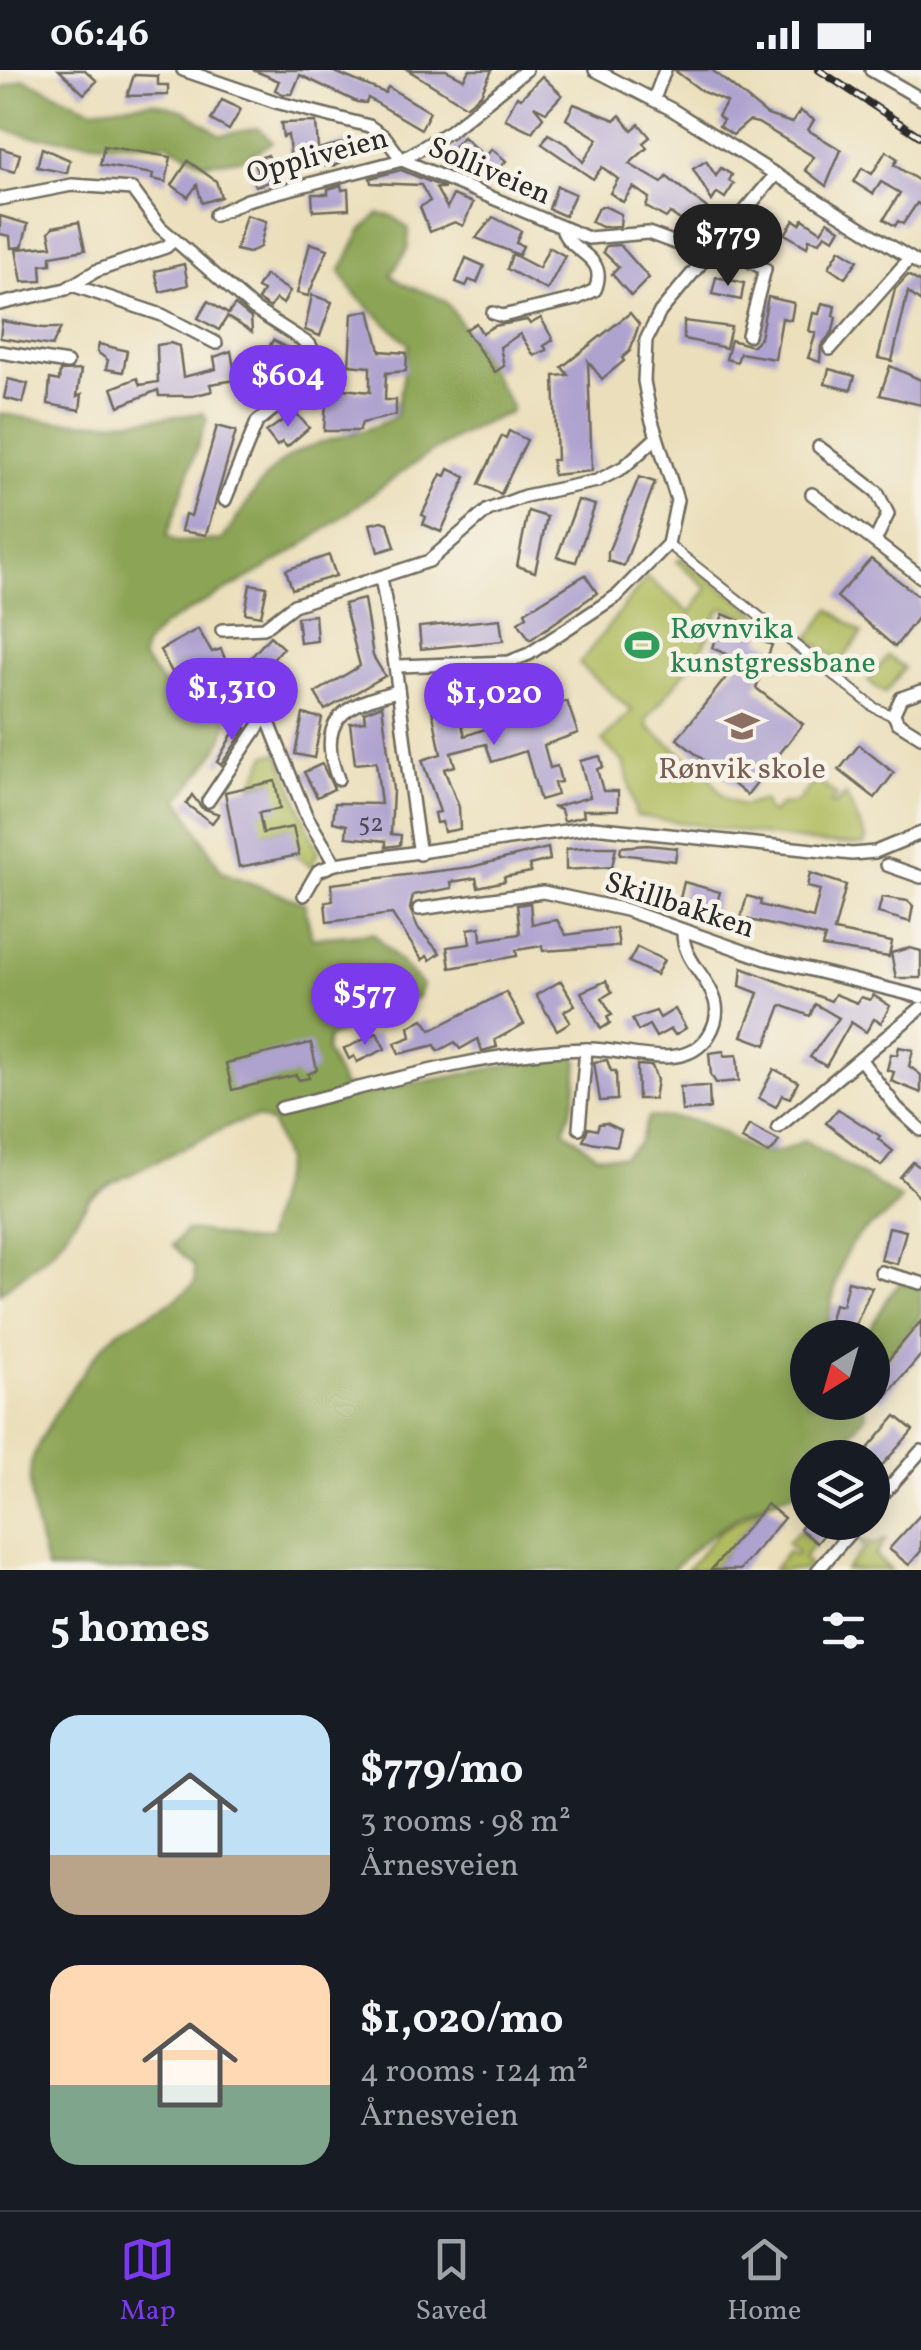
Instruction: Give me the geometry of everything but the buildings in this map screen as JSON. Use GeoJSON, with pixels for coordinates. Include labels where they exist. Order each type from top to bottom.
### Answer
{"type":"FeatureCollection","features":[{"type":"Feature","properties":{"kind":"street","name":"Solliveien"},"geometry":{"type":"LineString","coordinates":[[182,70],[276,102],[369,126],[384,137],[402,160],[588,238],[648,233],[765,269],[748,335]]}},
{"type":"Feature","properties":{"kind":"street","name":"Oppliveien"},"geometry":{"type":"LineString","coordinates":[[215,215],[247,200],[402,160],[450,131],[526,70]]}},
{"type":"Feature","properties":{"kind":"street"},"geometry":{"type":"LineString","coordinates":[[595,70],[654,99],[915,262],[830,349]]}},
{"type":"Feature","properties":{"kind":"street"},"geometry":{"type":"LineString","coordinates":[[654,99],[664,70]]}},
{"type":"Feature","properties":{"kind":"street"},"geometry":{"type":"LineString","coordinates":[[871,70],[921,98]]}},
{"type":"Feature","properties":{"kind":"street"},"geometry":{"type":"LineString","coordinates":[[398,666],[509,662],[530,654],[618,595],[668,544],[677,500],[656,438],[644,381],[646,340],[660,312],[716,251],[776,174]]}},
{"type":"Feature","properties":{"kind":"street"},"geometry":{"type":"LineString","coordinates":[[0,198],[72,185],[132,189],[174,240],[193,252],[254,309],[310,345],[317,359],[309,381],[257,422],[225,500]]}},
{"type":"Feature","properties":{"kind":"street","name":"Solliveien"},"geometry":{"type":"LineString","coordinates":[[493,313],[502,316],[576,300],[595,290],[599,278],[592,258],[564,236],[562,228]]}},
{"type":"Feature","properties":{"kind":"street"},"geometry":{"type":"LineString","coordinates":[[0,304],[76,286],[96,271],[166,247],[174,240]]}},
{"type":"Feature","properties":{"kind":"street"},"geometry":{"type":"LineString","coordinates":[[76,286],[146,308],[216,344]]}},
{"type":"Feature","properties":{"kind":"street"},"geometry":{"type":"LineString","coordinates":[[0,352],[67,363]]}},
{"type":"Feature","properties":{"kind":"street"},"geometry":{"type":"LineString","coordinates":[[222,630],[264,628],[294,605],[429,561],[488,510],[612,474],[656,438]]}},
{"type":"Feature","properties":{"kind":"street"},"geometry":{"type":"LineString","coordinates":[[819,447],[883,499],[888,514],[875,541]]}},
{"type":"Feature","properties":{"kind":"street"},"geometry":{"type":"LineString","coordinates":[[812,494],[921,576]]}},
{"type":"Feature","properties":{"kind":"street"},"geometry":{"type":"LineString","coordinates":[[668,544],[875,708],[921,737]]}},
{"type":"Feature","properties":{"kind":"street"},"geometry":{"type":"LineString","coordinates":[[381,578],[398,666],[420,854]]}},
{"type":"Feature","properties":{"kind":"street"},"geometry":{"type":"LineString","coordinates":[[338,779],[328,751],[331,728],[350,707],[398,690]]}},
{"type":"Feature","properties":{"kind":"street"},"geometry":{"type":"LineString","coordinates":[[896,718],[901,698],[921,691]]}},
{"type":"Feature","properties":{"kind":"street"},"geometry":{"type":"LineString","coordinates":[[208,801],[266,715],[306,815],[335,864]]}},
{"type":"Feature","properties":{"kind":"street"},"geometry":{"type":"LineString","coordinates":[[304,894],[318,872],[335,864],[592,827],[852,854],[875,852],[921,834]]}},
{"type":"Feature","properties":{"kind":"street"},"geometry":{"type":"LineString","coordinates":[[887,865],[921,877]]}},
{"type":"Feature","properties":{"kind":"street","name":"Skillbakken"},"geometry":{"type":"LineString","coordinates":[[420,909],[542,892],[626,910],[766,959],[921,997]]}},
{"type":"Feature","properties":{"kind":"street"},"geometry":{"type":"LineString","coordinates":[[281,1108],[498,1057],[586,1049],[680,1056],[697,1049],[709,1036],[718,1006],[714,990],[682,944],[683,932]]}},
{"type":"Feature","properties":{"kind":"street"},"geometry":{"type":"LineString","coordinates":[[778,1127],[921,1008]]}},
{"type":"Feature","properties":{"kind":"street"},"geometry":{"type":"LineString","coordinates":[[579,1128],[586,1049]]}},
{"type":"Feature","properties":{"kind":"street"},"geometry":{"type":"LineString","coordinates":[[861,1060],[898,1108],[921,1130]]}},
{"type":"Feature","properties":{"kind":"street"},"geometry":{"type":"LineString","coordinates":[[881,1272],[921,1283]]}},
{"type":"Feature","properties":{"kind":"street"},"geometry":{"type":"LineString","coordinates":[[890,1486],[921,1451]]}},
{"type":"Feature","properties":{"kind":"street"},"geometry":{"type":"LineString","coordinates":[[818,1570],[844,1540]]}},
{"type":"Feature","properties":{"kind":"green space"},"geometry":{"type":"Polygon","coordinates":[[[24,79],[92,109],[152,102],[185,111],[221,135],[259,128],[272,142],[244,159],[204,163],[168,144],[29,136],[0,128],[0,89],[24,79]]]}},
{"type":"Feature","properties":{"kind":"green space"},"geometry":{"type":"Polygon","coordinates":[[[378,214],[392,216],[409,229],[408,248],[391,275],[446,302],[512,407],[510,413],[454,439],[402,472],[286,556],[163,626],[145,645],[142,658],[168,690],[226,693],[228,710],[223,738],[179,799],[222,872],[304,903],[312,938],[373,933],[422,985],[418,997],[328,1038],[326,1051],[343,1086],[396,1086],[573,1055],[578,1061],[575,1097],[564,1130],[596,1155],[622,1157],[639,1144],[648,1117],[676,1118],[697,1122],[763,1152],[788,1148],[804,1140],[901,1199],[851,1244],[838,1275],[829,1320],[790,1320],[790,1420],[862,1420],[846,1440],[790,1440],[790,1495],[734,1519],[672,1570],[47,1570],[34,1517],[30,1477],[35,1452],[55,1415],[109,1339],[178,1297],[195,1282],[194,1266],[173,1245],[185,1231],[265,1241],[285,1161],[272,1124],[257,1117],[231,1125],[90,1198],[54,1250],[0,1293],[0,413],[76,422],[203,413],[207,419],[167,536],[178,542],[222,540],[262,483],[292,455],[396,416],[409,344],[355,295],[340,272],[361,231],[378,214]]]}},
{"type":"Feature","properties":{"kind":"green space"},"geometry":{"type":"Polygon","coordinates":[[[681,558],[765,619],[760,622],[725,608],[719,611],[701,652],[647,719],[648,727],[707,774],[724,797],[742,806],[764,800],[767,811],[773,813],[780,805],[797,802],[816,780],[837,796],[830,804],[835,805],[846,795],[866,838],[864,845],[818,843],[636,816],[625,764],[602,741],[632,711],[579,664],[647,577],[690,613],[708,588],[677,562],[681,558]]]}},
{"type":"Feature","properties":{"kind":"green space"},"geometry":{"type":"Polygon","coordinates":[[[830,609],[862,633],[841,662],[808,639],[830,609]]]}},
{"type":"Feature","properties":{"kind":"green space"},"geometry":{"type":"Polygon","coordinates":[[[888,656],[904,668],[885,694],[868,681],[888,656]]]}},
{"type":"Feature","properties":{"kind":"green space"},"geometry":{"type":"Polygon","coordinates":[[[279,753],[318,852],[311,866],[295,856],[290,828],[258,834],[254,813],[278,807],[273,780],[252,785],[267,755],[279,753]]]}},
{"type":"Feature","properties":{"kind":"green space"},"geometry":{"type":"Polygon","coordinates":[[[902,1282],[921,1287],[921,1316],[890,1353],[890,1320],[875,1320],[902,1282]]]}},
{"type":"Feature","properties":{"kind":"green space"},"geometry":{"type":"Polygon","coordinates":[[[767,1504],[711,1570],[686,1570],[720,1531],[767,1504]]]}},
{"type":"Feature","properties":{"kind":"green space"},"geometry":{"type":"Polygon","coordinates":[[[810,1540],[814,1544],[803,1558],[809,1564],[804,1570],[773,1570],[788,1551],[794,1556],[798,1552],[787,1543],[810,1540]]]}},
{"type":"Feature","properties":{"kind":"green space"},"geometry":{"type":"Polygon","coordinates":[[[859,1540],[874,1545],[886,1540],[875,1556],[891,1570],[845,1570],[865,1548],[859,1540]]]}},
{"type":"Feature","properties":{"kind":"railway"},"geometry":{"type":"LineString","coordinates":[[819,70],[921,137]]}},
{"type":"Feature","properties":{"kind":"place","name":"Røvnvika kunstgressbane"},"geometry":{"type":"Point","coordinates":[642,645]}},
{"type":"Feature","properties":{"kind":"place","name":"Rønvik skole"},"geometry":{"type":"Point","coordinates":[742,726]}}]}
